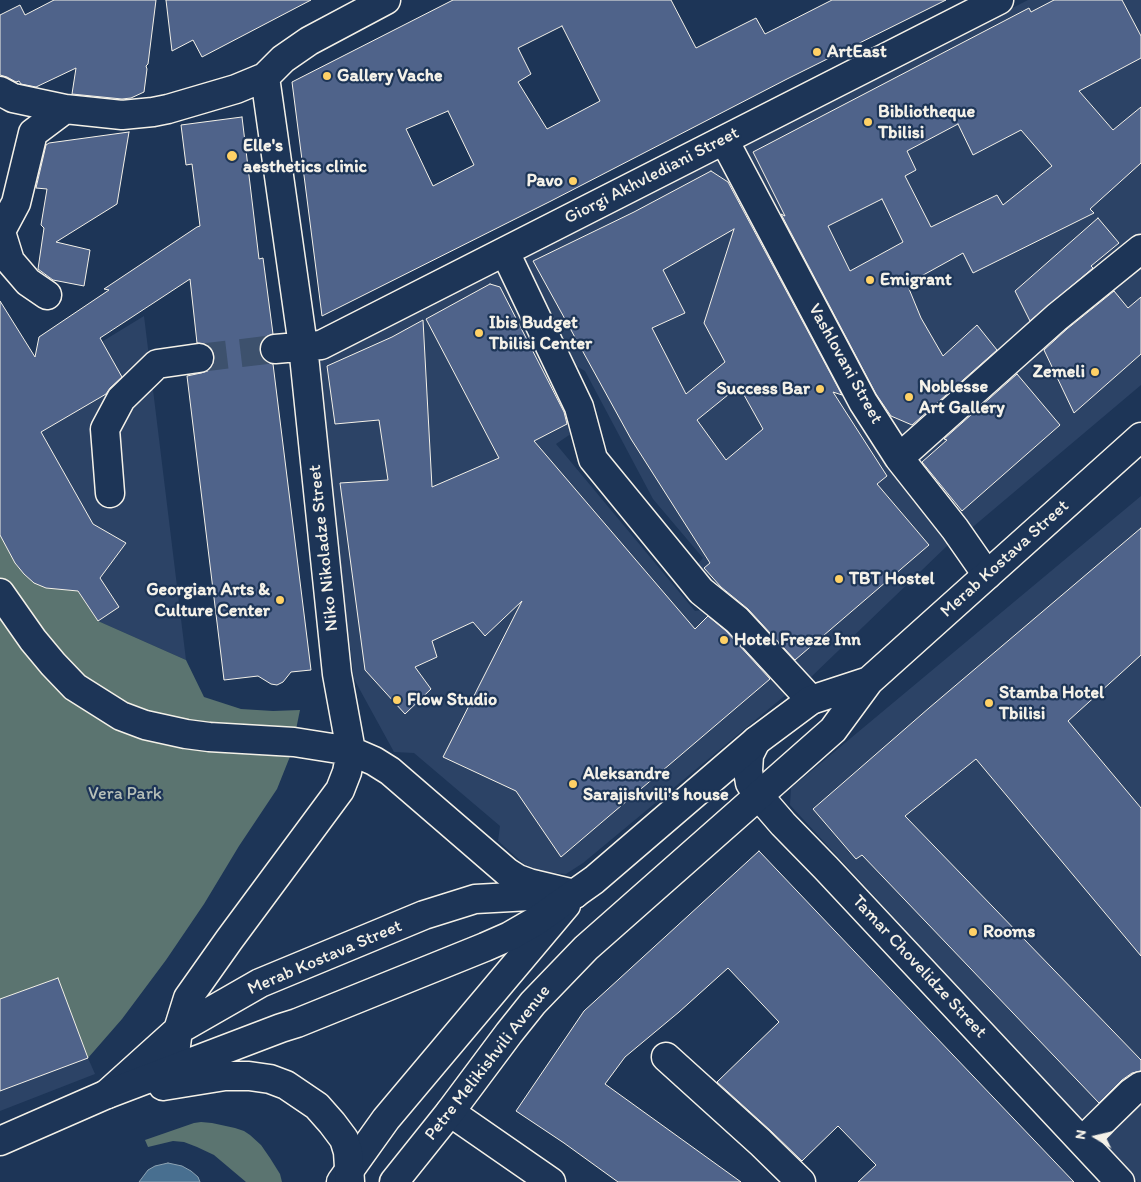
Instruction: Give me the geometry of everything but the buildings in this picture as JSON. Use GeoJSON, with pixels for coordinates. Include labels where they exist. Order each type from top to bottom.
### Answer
{"type":"FeatureCollection","features":[{"type":"Feature","properties":{"kind":"street"},"geometry":{"type":"LineString","coordinates":[[0,91],[13,98],[65,109],[122,115],[168,109],[236,89],[265,77],[283,59],[309,41],[386,0]]}},
{"type":"Feature","properties":{"kind":"street","name":"Giorgi Akhvlediani Street"},"geometry":{"type":"LineString","coordinates":[[275,349],[321,345],[724,140],[966,8],[999,0]]}},
{"type":"Feature","properties":{"kind":"street","name":"Niko Nikoladze Street"},"geometry":{"type":"LineString","coordinates":[[265,77],[303,346],[337,674],[351,751]]}},
{"type":"Feature","properties":{"kind":"street"},"geometry":{"type":"LineString","coordinates":[[47,295],[28,282],[10,261],[1,232],[16,203],[33,133],[65,109]]}},
{"type":"Feature","properties":{"kind":"street","name":"Vashlovani Street"},"geometry":{"type":"LineString","coordinates":[[724,140],[863,402],[898,458],[955,529],[987,574]]}},
{"type":"Feature","properties":{"kind":"street"},"geometry":{"type":"LineString","coordinates":[[898,458],[1057,317],[1141,249]]}},
{"type":"Feature","properties":{"kind":"street"},"geometry":{"type":"LineString","coordinates":[[504,252],[579,407],[593,458],[702,591],[738,620],[810,700]]}},
{"type":"Feature","properties":{"kind":"street"},"geometry":{"type":"LineString","coordinates":[[110,493],[105,429],[122,399],[157,364],[199,358]]}},
{"type":"Feature","properties":{"kind":"street","name":"Merab Kostava Street"},"geometry":{"type":"LineString","coordinates":[[586,948],[833,730],[869,682],[1141,436]]}},
{"type":"Feature","properties":{"kind":"street"},"geometry":{"type":"LineString","coordinates":[[0,593],[33,640],[75,687],[122,716],[145,725],[186,734],[294,742],[351,751],[374,761],[390,771],[507,872],[529,883],[575,894],[386,1119],[347,1178]]}},
{"type":"Feature","properties":{"kind":"street","name":"Merab Kostava Street"},"geometry":{"type":"LineString","coordinates":[[0,1141],[105,1095],[297,1023],[485,948],[510,936],[536,921],[575,894],[756,741],[810,700],[869,682]]}},
{"type":"Feature","properties":{"kind":"street","name":"Tamar Chovelidze Street"},"geometry":{"type":"LineString","coordinates":[[756,741],[749,755],[748,770],[750,783],[758,795],[783,824],[1120,1182]]}},
{"type":"Feature","properties":{"kind":"street"},"geometry":{"type":"LineString","coordinates":[[173,1069],[178,1030],[188,998],[340,790],[347,772],[351,751]]}},
{"type":"Feature","properties":{"kind":"street","name":"Merab Kostava Street"},"geometry":{"type":"LineString","coordinates":[[105,1095],[178,1030],[260,983],[424,915],[476,899],[575,894]]}},
{"type":"Feature","properties":{"kind":"street","name":"Petre Melikishvili Avenue"},"geometry":{"type":"LineString","coordinates":[[394,1182],[527,1010],[586,948]]}},
{"type":"Feature","properties":{"kind":"street"},"geometry":{"type":"LineString","coordinates":[[666,1057],[760,1142],[792,1179]]}},
{"type":"Feature","properties":{"kind":"street"},"geometry":{"type":"LineString","coordinates":[[105,1095],[225,1076],[270,1078],[286,1085],[317,1106],[332,1123],[344,1139],[348,1152],[347,1178]]}},
{"type":"Feature","properties":{"kind":"street"},"geometry":{"type":"LineString","coordinates":[[1082,1140],[1141,1086]]}},
{"type":"Feature","properties":{"kind":"street"},"geometry":{"type":"LineString","coordinates":[[450,1112],[551,1182]]}},
{"type":"Feature","properties":{"kind":"shaded area"},"geometry":{"type":"Polygon","coordinates":[[[1028,0],[1141,0],[1141,385],[968,531],[896,442],[743,154],[746,144],[1028,0]]]}},
{"type":"Feature","properties":{"kind":"shaded area"},"geometry":{"type":"Polygon","coordinates":[[[711,158],[727,164],[896,471],[949,544],[810,678],[757,622],[694,568],[703,558],[653,499],[585,371],[568,361],[527,271],[525,253],[711,158]]]}},
{"type":"Feature","properties":{"kind":"shaded area"},"geometry":{"type":"Polygon","coordinates":[[[490,269],[502,275],[578,429],[556,444],[695,611],[716,608],[788,693],[583,863],[566,874],[532,871],[498,841],[500,826],[414,753],[394,752],[354,679],[316,365],[320,354],[490,269]]]}},
{"type":"Feature","properties":{"kind":"shaded area"},"geometry":{"type":"Polygon","coordinates":[[[144,316],[186,660],[98,621],[63,570],[0,404],[144,316]]]}},
{"type":"Feature","properties":{"kind":"shaded area"},"geometry":{"type":"Polygon","coordinates":[[[1141,496],[1141,1182],[1138,1182],[790,805],[791,788],[1141,496]]]}},
{"type":"Feature","properties":{"kind":"shaded area"},"geometry":{"type":"Polygon","coordinates":[[[0,999],[88,1058],[95,1074],[0,1111],[0,999]]]}},
{"type":"Feature","properties":{"kind":"shaded area"},"geometry":{"type":"Polygon","coordinates":[[[168,1163],[182,1166],[191,1171],[198,1177],[200,1182],[139,1182],[148,1170],[168,1163]]]}},
{"type":"Feature","properties":{"kind":"green space","name":"Vera Park"},"geometry":{"type":"Polygon","coordinates":[[[0,491],[63,569],[98,621],[186,660],[204,697],[241,709],[300,710],[291,754],[277,789],[166,960],[122,1019],[88,1058],[0,999],[0,491]]]}},
{"type":"Feature","properties":{"kind":"green space"},"geometry":{"type":"Polygon","coordinates":[[[201,1122],[235,1128],[250,1135],[261,1145],[270,1158],[280,1174],[282,1182],[246,1182],[214,1155],[197,1147],[184,1142],[173,1141],[148,1147],[145,1140],[201,1122]]]}},
{"type":"Feature","properties":{"kind":"tunnel"},"geometry":{"type":"LineString","coordinates":[[199,358],[275,349]]}},
{"type":"Feature","properties":{"kind":"place","name":"ArtEast"},"geometry":{"type":"Point","coordinates":[817,52]}},
{"type":"Feature","properties":{"kind":"place","name":"Gallery Vache"},"geometry":{"type":"Point","coordinates":[327,76]}},
{"type":"Feature","properties":{"kind":"place","name":"Bibliotheque Tbilisi"},"geometry":{"type":"Point","coordinates":[868,122]}},
{"type":"Feature","properties":{"kind":"place","name":"Elle's aesthetics clinic"},"geometry":{"type":"Point","coordinates":[232,156]}},
{"type":"Feature","properties":{"kind":"place","name":"Pavo"},"geometry":{"type":"Point","coordinates":[573,181]}},
{"type":"Feature","properties":{"kind":"place","name":"Emigrant"},"geometry":{"type":"Point","coordinates":[870,280]}},
{"type":"Feature","properties":{"kind":"place","name":"Ibis Budget Tbilisi Center"},"geometry":{"type":"Point","coordinates":[479,333]}},
{"type":"Feature","properties":{"kind":"place","name":"Zemeli"},"geometry":{"type":"Point","coordinates":[1095,372]}},
{"type":"Feature","properties":{"kind":"place","name":"Success Bar"},"geometry":{"type":"Point","coordinates":[820,389]}},
{"type":"Feature","properties":{"kind":"place","name":"Noblesse Art Gallery"},"geometry":{"type":"Point","coordinates":[909,397]}},
{"type":"Feature","properties":{"kind":"place","name":"TBT Hostel"},"geometry":{"type":"Point","coordinates":[839,579]}},
{"type":"Feature","properties":{"kind":"place","name":"Georgian Arts & Culture Center"},"geometry":{"type":"Point","coordinates":[280,600]}},
{"type":"Feature","properties":{"kind":"place","name":"Hotel Freeze Inn"},"geometry":{"type":"Point","coordinates":[724,640]}},
{"type":"Feature","properties":{"kind":"place","name":"Flow Studio"},"geometry":{"type":"Point","coordinates":[397,700]}},
{"type":"Feature","properties":{"kind":"place","name":"Stamba Hotel Tbilisi"},"geometry":{"type":"Point","coordinates":[989,703]}},
{"type":"Feature","properties":{"kind":"place","name":"Aleksandre Sarajishvili's house"},"geometry":{"type":"Point","coordinates":[573,784]}},
{"type":"Feature","properties":{"kind":"place","name":"Rooms"},"geometry":{"type":"Point","coordinates":[973,932]}}]}
